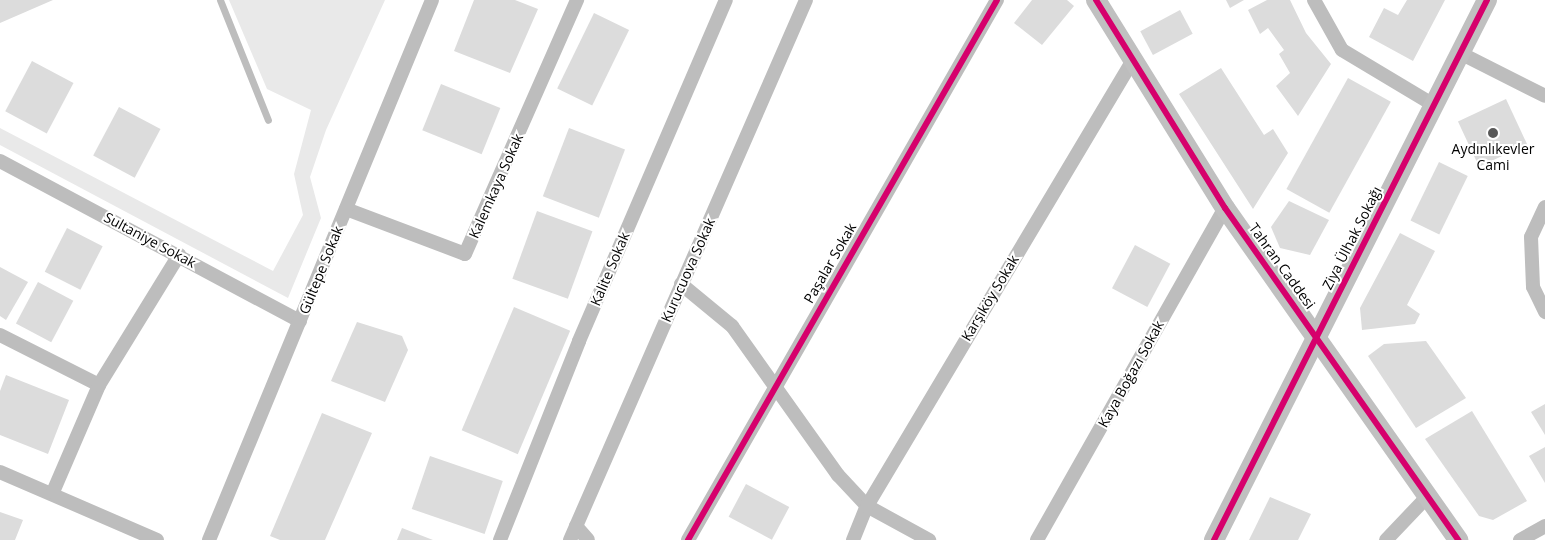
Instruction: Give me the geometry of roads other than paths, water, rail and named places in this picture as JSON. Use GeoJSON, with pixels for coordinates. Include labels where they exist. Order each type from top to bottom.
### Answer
{"type":"FeatureCollection","features":[{"type":"Feature","properties":{"kind":"street","name":"Gültepe Sokak"},"geometry":{"type":"LineString","coordinates":[[209,540],[432,0]]}},
{"type":"Feature","properties":{"kind":"street","name":"Kalemkaya Sokak"},"geometry":{"type":"LineString","coordinates":[[346,209],[466,254],[578,0]]}},
{"type":"Feature","properties":{"kind":"street","name":"Kalite Sokak"},"geometry":{"type":"LineString","coordinates":[[500,540],[579,341],[726,0]]}},
{"type":"Feature","properties":{"kind":"street","name":"Kurucuova Sokak"},"geometry":{"type":"LineString","coordinates":[[570,540],[806,0]]}},
{"type":"Feature","properties":{"kind":"street","name":"Paşalar Sokak"},"geometry":{"type":"LineString","coordinates":[[688,540],[773,384],[997,0]]}},
{"type":"Feature","properties":{"kind":"street","name":"Tahran Caddesi"},"geometry":{"type":"LineString","coordinates":[[1096,0],[1225,208],[1317,336],[1458,540]]}},
{"type":"Feature","properties":{"kind":"street"},"geometry":{"type":"LineString","coordinates":[[1314,0],[1342,50],[1434,105]]}},
{"type":"Feature","properties":{"kind":"street","name":"Ziya Ülhak Sokağı"},"geometry":{"type":"LineString","coordinates":[[1214,540],[1487,0]]}},
{"type":"Feature","properties":{"kind":"street"},"geometry":{"type":"LineString","coordinates":[[1460,54],[1545,96]]}},
{"type":"Feature","properties":{"kind":"street","name":"Karşıköy Sokak"},"geometry":{"type":"LineString","coordinates":[[854,540],[867,506],[1133,60]]}},
{"type":"Feature","properties":{"kind":"street","name":"Sultaniye Sokak"},"geometry":{"type":"LineString","coordinates":[[0,161],[300,321]]}},
{"type":"Feature","properties":{"kind":"street"},"geometry":{"type":"LineString","coordinates":[[1545,207],[1531,237],[1533,287],[1545,312]]}},
{"type":"Feature","properties":{"kind":"street","name":"Kaya Boğazı Sokak"},"geometry":{"type":"LineString","coordinates":[[1037,540],[1225,208]]}},
{"type":"Feature","properties":{"kind":"street"},"geometry":{"type":"LineString","coordinates":[[53,492],[99,385],[179,255]]}},
{"type":"Feature","properties":{"kind":"street"},"geometry":{"type":"LineString","coordinates":[[682,284],[732,326],[838,475],[867,506],[928,540]]}},
{"type":"Feature","properties":{"kind":"street"},"geometry":{"type":"LineString","coordinates":[[0,334],[99,385]]}},
{"type":"Feature","properties":{"kind":"street"},"geometry":{"type":"LineString","coordinates":[[0,472],[53,492],[157,540]]}},
{"type":"Feature","properties":{"kind":"street"},"geometry":{"type":"LineString","coordinates":[[1386,540],[1427,497]]}},
{"type":"Feature","properties":{"kind":"street"},"geometry":{"type":"LineString","coordinates":[[576,526],[588,540]]}},
{"type":"Feature","properties":{"kind":"street"},"geometry":{"type":"LineString","coordinates":[[1520,540],[1545,526]]}},
{"type":"Feature","properties":{"kind":"lane"},"geometry":{"type":"LineString","coordinates":[[220,0],[268,120]]}},
{"type":"Feature","properties":{"kind":"place","name":"Aydınlıkevler Cami"},"geometry":{"type":"Point","coordinates":[1493,133]}}]}
